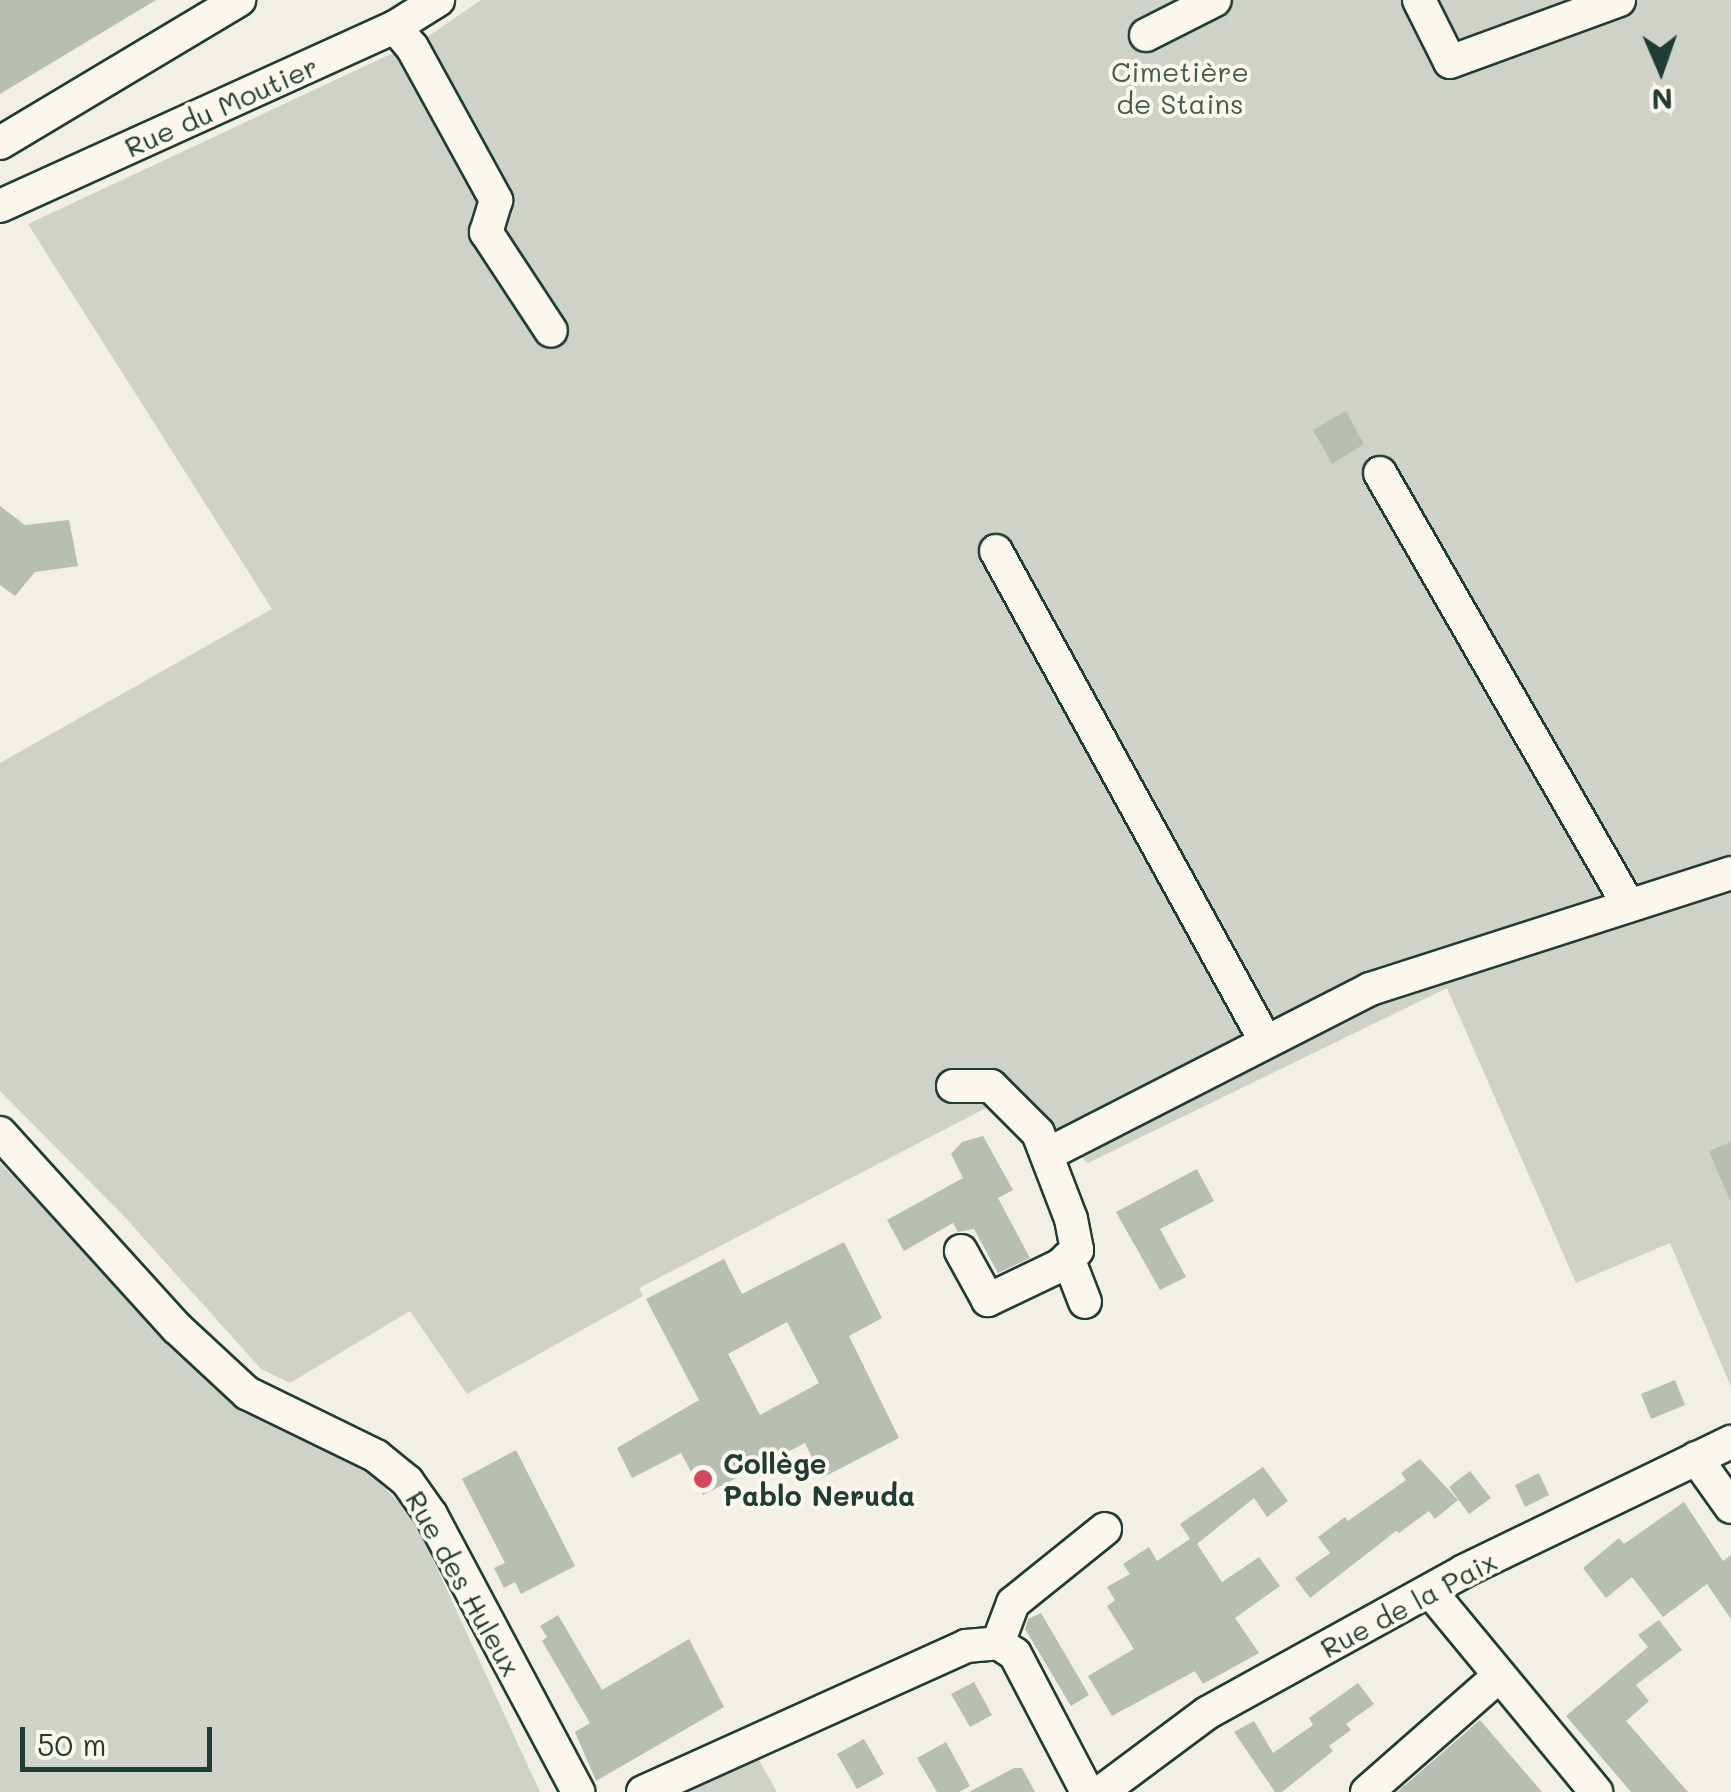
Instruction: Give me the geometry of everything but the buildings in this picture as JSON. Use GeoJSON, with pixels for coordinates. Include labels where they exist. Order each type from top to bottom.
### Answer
{"type":"FeatureCollection","features":[{"type":"Feature","properties":{"kind":"street"},"geometry":{"type":"LineString","coordinates":[[0,143],[240,0]]}},
{"type":"Feature","properties":{"kind":"street","name":"Rue du Moutier"},"geometry":{"type":"LineString","coordinates":[[0,206],[395,27],[438,0]]}},
{"type":"Feature","properties":{"kind":"street"},"geometry":{"type":"LineString","coordinates":[[1146,35],[1215,0]]}},
{"type":"Feature","properties":{"kind":"street"},"geometry":{"type":"LineString","coordinates":[[1419,0],[1450,62],[1614,1]]}},
{"type":"Feature","properties":{"kind":"street"},"geometry":{"type":"LineString","coordinates":[[395,27],[412,47],[496,200],[486,232],[551,330]]}},
{"type":"Feature","properties":{"kind":"street"},"geometry":{"type":"LineString","coordinates":[[1380,472],[1628,906]]}},
{"type":"Feature","properties":{"kind":"street"},"geometry":{"type":"LineString","coordinates":[[996,551],[1266,1042]]}},
{"type":"Feature","properties":{"kind":"street"},"geometry":{"type":"LineString","coordinates":[[1048,1154],[1370,989],[1731,873]]}},
{"type":"Feature","properties":{"kind":"street"},"geometry":{"type":"LineString","coordinates":[[952,1086],[991,1086],[1038,1133],[1072,1218],[1077,1250],[988,1300],[962,1251]]}},
{"type":"Feature","properties":{"kind":"street","name":"Rue des Huleux"},"geometry":{"type":"LineString","coordinates":[[0,1133],[177,1328],[247,1393],[376,1456],[407,1481],[431,1514],[578,1792]]}},
{"type":"Feature","properties":{"kind":"street"},"geometry":{"type":"LineString","coordinates":[[1068,1258],[1085,1302]]}},
{"type":"Feature","properties":{"kind":"street","name":"Rue de la Paix"},"geometry":{"type":"LineString","coordinates":[[1101,1792],[1207,1713],[1430,1591],[1731,1442]]}},
{"type":"Feature","properties":{"kind":"street"},"geometry":{"type":"LineString","coordinates":[[1696,1458],[1731,1507]]}},
{"type":"Feature","properties":{"kind":"street"},"geometry":{"type":"LineString","coordinates":[[998,1643],[1012,1603],[1104,1529]]}},
{"type":"Feature","properties":{"kind":"street"},"geometry":{"type":"LineString","coordinates":[[1430,1591],[1596,1792]]}},
{"type":"Feature","properties":{"kind":"street"},"geometry":{"type":"LineString","coordinates":[[643,1792],[966,1646],[998,1643],[1016,1654],[1087,1792]]}},
{"type":"Feature","properties":{"kind":"street"},"geometry":{"type":"LineString","coordinates":[[1368,1792],[1499,1676]]}},
{"type":"Feature","properties":{"kind":"green space","name":"Cimetière de Stains"},"geometry":{"type":"Polygon","coordinates":[[[481,0],[1731,0],[1731,1387],[1670,1243],[1576,1283],[1447,988],[1088,1163],[1013,1094],[639,1288],[643,1296],[467,1394],[410,1311],[290,1383],[261,1369],[122,1214],[0,1091],[0,763],[272,609],[28,224],[427,37],[481,0]]]}},
{"type":"Feature","properties":{"kind":"green space"},"geometry":{"type":"Polygon","coordinates":[[[0,1163],[240,1409],[359,1463],[413,1516],[540,1792],[0,1792],[0,1163]]]}},
{"type":"Feature","properties":{"kind":"green space"},"geometry":{"type":"Polygon","coordinates":[[[755,1753],[777,1792],[669,1792],[755,1753]]]}},
{"type":"Feature","properties":{"kind":"place","name":"Collège Pablo Neruda"},"geometry":{"type":"Point","coordinates":[703,1479]}}]}
